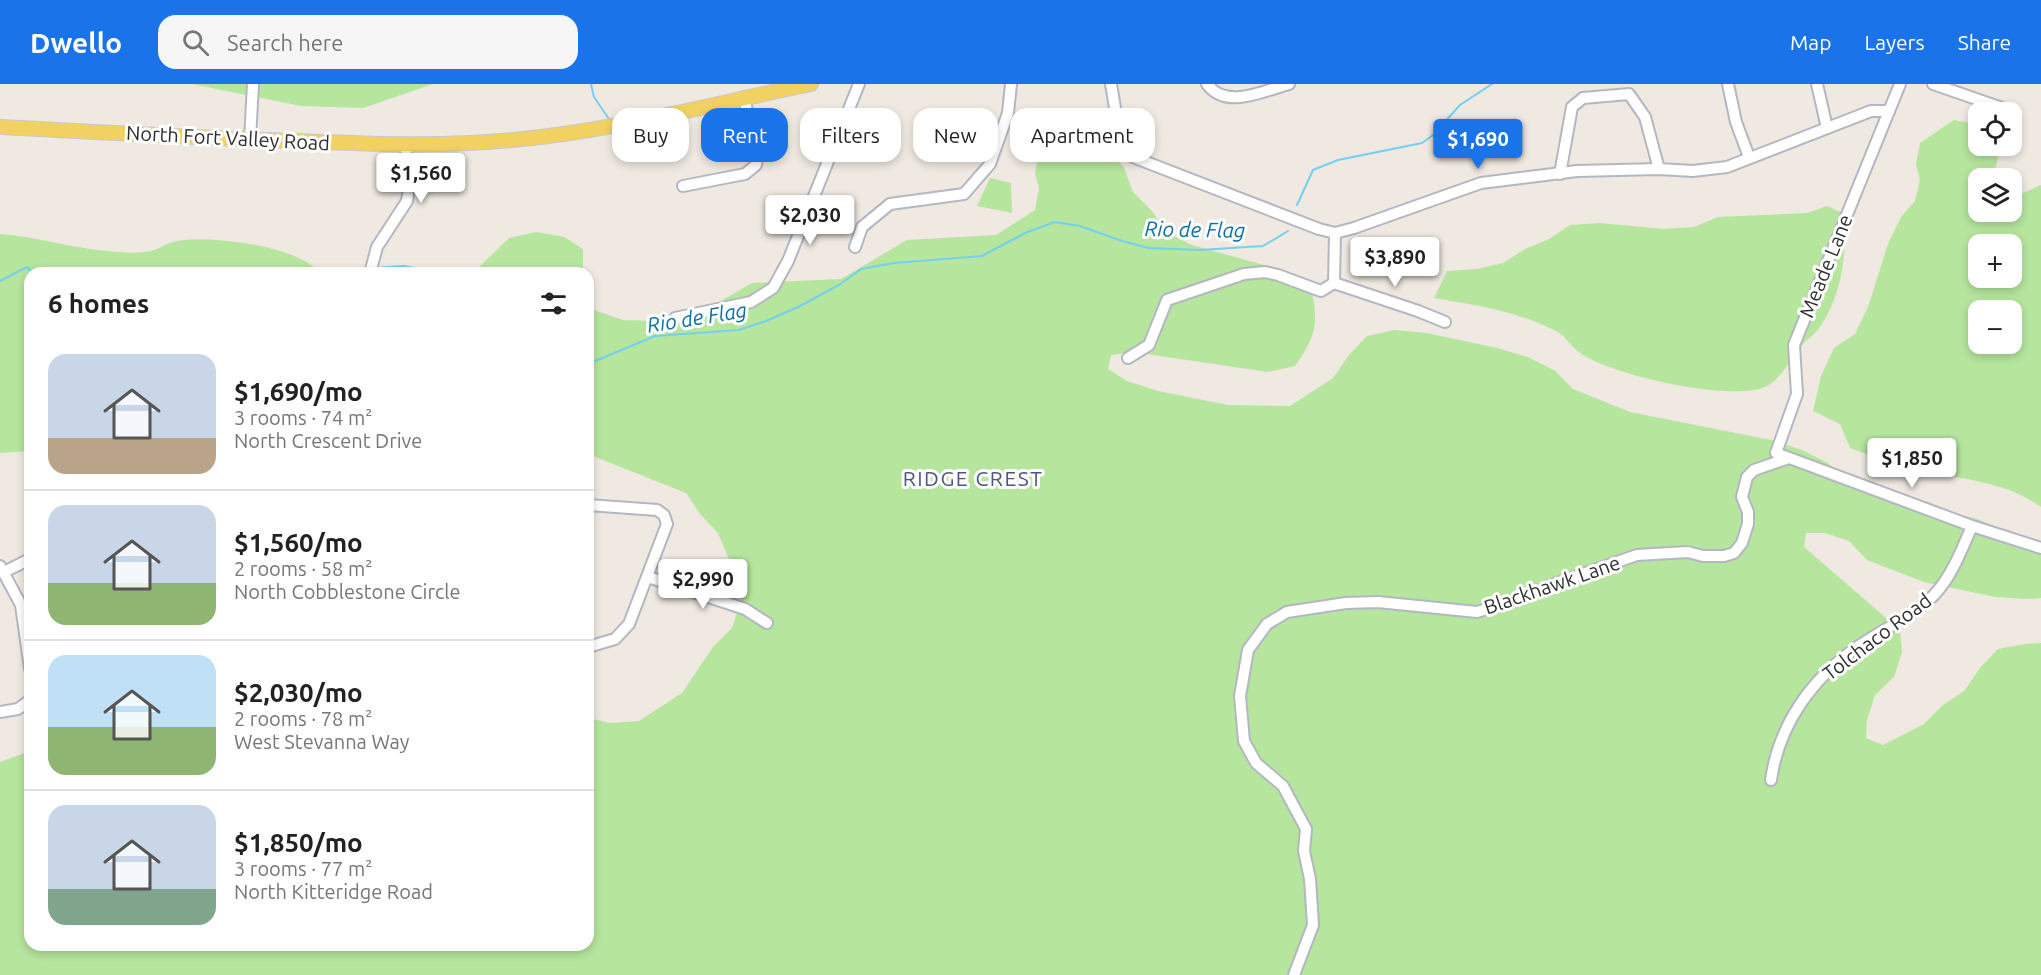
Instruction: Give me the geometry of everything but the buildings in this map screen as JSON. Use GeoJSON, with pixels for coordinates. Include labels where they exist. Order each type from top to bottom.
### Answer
{"type":"FeatureCollection","features":[{"type":"Feature","properties":{"kind":"main road","name":"North Fort Valley Road"},"geometry":{"type":"LineString","coordinates":[[0,127],[250,140],[406,145],[458,144],[537,138],[627,123],[812,84]]}},
{"type":"Feature","properties":{"kind":"street"},"geometry":{"type":"LineString","coordinates":[[250,140],[253,84]]}},
{"type":"Feature","properties":{"kind":"street"},"geometry":{"type":"LineString","coordinates":[[675,318],[750,302],[773,288],[788,261],[859,84]]}},
{"type":"Feature","properties":{"kind":"street"},"geometry":{"type":"LineString","coordinates":[[855,247],[862,227],[890,204],[964,194],[990,164],[1008,113],[1011,84]]}},
{"type":"Feature","properties":{"kind":"street"},"geometry":{"type":"LineString","coordinates":[[1111,84],[1121,144],[1125,152],[1319,229],[1335,233],[1481,183],[1560,174],[1659,169],[1693,171],[1727,167],[1871,111],[1889,111]]}},
{"type":"Feature","properties":{"kind":"street"},"geometry":{"type":"LineString","coordinates":[[1207,84],[1218,95],[1230,98],[1289,84]]}},
{"type":"Feature","properties":{"kind":"street"},"geometry":{"type":"LineString","coordinates":[[1728,84],[1736,122],[1749,157]]}},
{"type":"Feature","properties":{"kind":"street"},"geometry":{"type":"LineString","coordinates":[[1816,84],[1827,128]]}},
{"type":"Feature","properties":{"kind":"street","name":"Meade Lane"},"geometry":{"type":"LineString","coordinates":[[1790,458],[1776,453],[1797,394],[1794,345],[1900,84]]}},
{"type":"Feature","properties":{"kind":"street"},"geometry":{"type":"LineString","coordinates":[[1933,84],[1985,102]]}},
{"type":"Feature","properties":{"kind":"street"},"geometry":{"type":"LineString","coordinates":[[1560,174],[1572,107],[1583,98],[1629,94],[1645,117],[1659,169]]}},
{"type":"Feature","properties":{"kind":"street"},"geometry":{"type":"LineString","coordinates":[[683,186],[745,174],[756,165],[757,156],[744,97]]}},
{"type":"Feature","properties":{"kind":"street"},"geometry":{"type":"LineString","coordinates":[[371,267],[376,247],[406,201],[408,194],[406,145]]}},
{"type":"Feature","properties":{"kind":"street"},"geometry":{"type":"LineString","coordinates":[[1334,283],[1335,233]]}},
{"type":"Feature","properties":{"kind":"street"},"geometry":{"type":"LineString","coordinates":[[1128,358],[1149,345],[1167,300],[1244,274],[1265,272],[1278,274],[1321,291],[1334,283]]}},
{"type":"Feature","properties":{"kind":"street"},"geometry":{"type":"LineString","coordinates":[[1334,283],[1445,322]]}},
{"type":"Feature","properties":{"kind":"street"},"geometry":{"type":"LineString","coordinates":[[1790,458],[1972,526],[2041,548]]}},
{"type":"Feature","properties":{"kind":"street","name":"Blackhawk Lane"},"geometry":{"type":"LineString","coordinates":[[1293,975],[1313,925],[1310,879],[1304,851],[1306,829],[1283,786],[1256,763],[1244,741],[1240,696],[1248,650],[1267,624],[1287,612],[1346,603],[1378,602],[1478,612],[1637,555],[1670,552],[1724,556],[1734,553],[1742,543],[1748,524],[1748,512],[1742,497],[1747,477],[1754,470],[1790,458]]}},
{"type":"Feature","properties":{"kind":"street"},"geometry":{"type":"LineString","coordinates":[[594,505],[657,510],[664,515],[667,524],[629,624],[615,639],[594,645]]}},
{"type":"Feature","properties":{"kind":"street","name":"Tolchaco Road"},"geometry":{"type":"LineString","coordinates":[[1771,780],[1773,766],[1785,730],[1800,704],[1823,674],[1857,647],[1919,610],[1937,592],[1957,561],[1972,526]]}},
{"type":"Feature","properties":{"kind":"street"},"geometry":{"type":"LineString","coordinates":[[24,561],[2,569],[21,605],[24,626]]}},
{"type":"Feature","properties":{"kind":"street"},"geometry":{"type":"LineString","coordinates":[[648,577],[745,609],[767,623]]}},
{"type":"Feature","properties":{"kind":"street"},"geometry":{"type":"LineString","coordinates":[[0,712],[18,709],[24,704]]}},
{"type":"Feature","properties":{"kind":"green space"},"geometry":{"type":"Polygon","coordinates":[[[192,84],[433,84],[363,108],[301,106],[192,84]]]}},
{"type":"Feature","properties":{"kind":"green space"},"geometry":{"type":"Polygon","coordinates":[[[1954,120],[1968,123],[1968,156],[1996,156],[1998,158],[1996,168],[1968,168],[1968,222],[2022,222],[2022,194],[2041,185],[2041,507],[2012,491],[1904,466],[1850,448],[1840,424],[1813,411],[1821,376],[1834,348],[1855,334],[1868,307],[1888,244],[1901,217],[1915,201],[1920,180],[1916,164],[1920,143],[1954,120]]]}},
{"type":"Feature","properties":{"kind":"green space"},"geometry":{"type":"Polygon","coordinates":[[[1037,162],[1119,162],[1124,168],[1133,192],[1152,211],[1166,232],[1192,245],[1289,272],[1311,288],[1315,311],[1314,329],[1295,366],[1268,372],[1133,352],[1111,355],[1108,369],[1127,381],[1158,391],[1228,405],[1290,406],[1333,378],[1349,355],[1367,336],[1394,330],[1427,333],[1528,357],[1554,370],[1573,389],[1630,412],[1771,440],[1802,450],[1828,463],[1846,481],[1904,504],[1974,518],[2032,541],[2041,555],[2041,598],[2027,599],[1995,597],[1924,582],[1867,560],[1849,541],[1825,533],[1806,533],[1804,547],[1900,630],[1902,652],[1894,677],[1875,695],[1867,720],[1866,738],[1883,745],[1924,724],[1943,705],[1964,691],[1980,668],[1998,649],[2041,643],[2041,975],[0,975],[0,762],[24,753],[24,951],[594,951],[594,719],[610,723],[639,721],[682,693],[713,647],[732,628],[740,604],[742,579],[728,557],[718,533],[700,514],[686,493],[594,456],[594,310],[623,320],[685,322],[752,283],[841,279],[907,240],[996,235],[1035,210],[1039,188],[1035,173],[1037,162]]]}},
{"type":"Feature","properties":{"kind":"green space"},"geometry":{"type":"Polygon","coordinates":[[[990,178],[1011,183],[1012,213],[977,206],[990,178]]]}},
{"type":"Feature","properties":{"kind":"green space"},"geometry":{"type":"Polygon","coordinates":[[[1827,206],[1843,213],[1844,257],[1834,301],[1818,329],[1776,379],[1765,387],[1748,391],[1699,389],[1617,370],[1578,351],[1551,328],[1524,317],[1434,298],[1447,271],[1477,269],[1503,263],[1525,249],[1549,239],[1570,225],[1600,223],[1664,229],[1694,227],[1718,217],[1807,213],[1827,206]]]}},
{"type":"Feature","properties":{"kind":"green space"},"geometry":{"type":"Polygon","coordinates":[[[536,232],[564,237],[583,249],[583,267],[479,267],[509,238],[536,232]]]}},
{"type":"Feature","properties":{"kind":"green space"},"geometry":{"type":"Polygon","coordinates":[[[0,234],[126,253],[151,251],[174,242],[190,240],[223,241],[259,246],[291,254],[314,267],[24,267],[24,451],[0,453],[0,234]]]}},
{"type":"Feature","properties":{"kind":"waterway"},"geometry":{"type":"LineString","coordinates":[[591,84],[594,97],[609,119]]}},
{"type":"Feature","properties":{"kind":"waterway","name":"Rio de Flag"},"geometry":{"type":"LineString","coordinates":[[1297,205],[1313,170],[1338,160],[1422,143],[1433,135],[1460,105],[1492,84]]}},
{"type":"Feature","properties":{"kind":"waterway","name":"Rio de Flag"},"geometry":{"type":"LineString","coordinates":[[594,361],[655,336],[739,330],[798,307],[839,285],[861,269],[894,263],[982,256],[1025,233],[1055,222],[1080,226],[1149,248],[1200,250],[1263,246],[1288,231]]}},
{"type":"Feature","properties":{"kind":"waterway","name":"Rio de Flag"},"geometry":{"type":"LineString","coordinates":[[390,267],[409,267]]}},
{"type":"Feature","properties":{"kind":"waterway","name":"Rio de Flag"},"geometry":{"type":"LineString","coordinates":[[0,281],[24,269]]}},
{"type":"Feature","properties":{"kind":"district","name":"RIDGE CREST"},"geometry":{"type":"Point","coordinates":[973,479]}}]}
